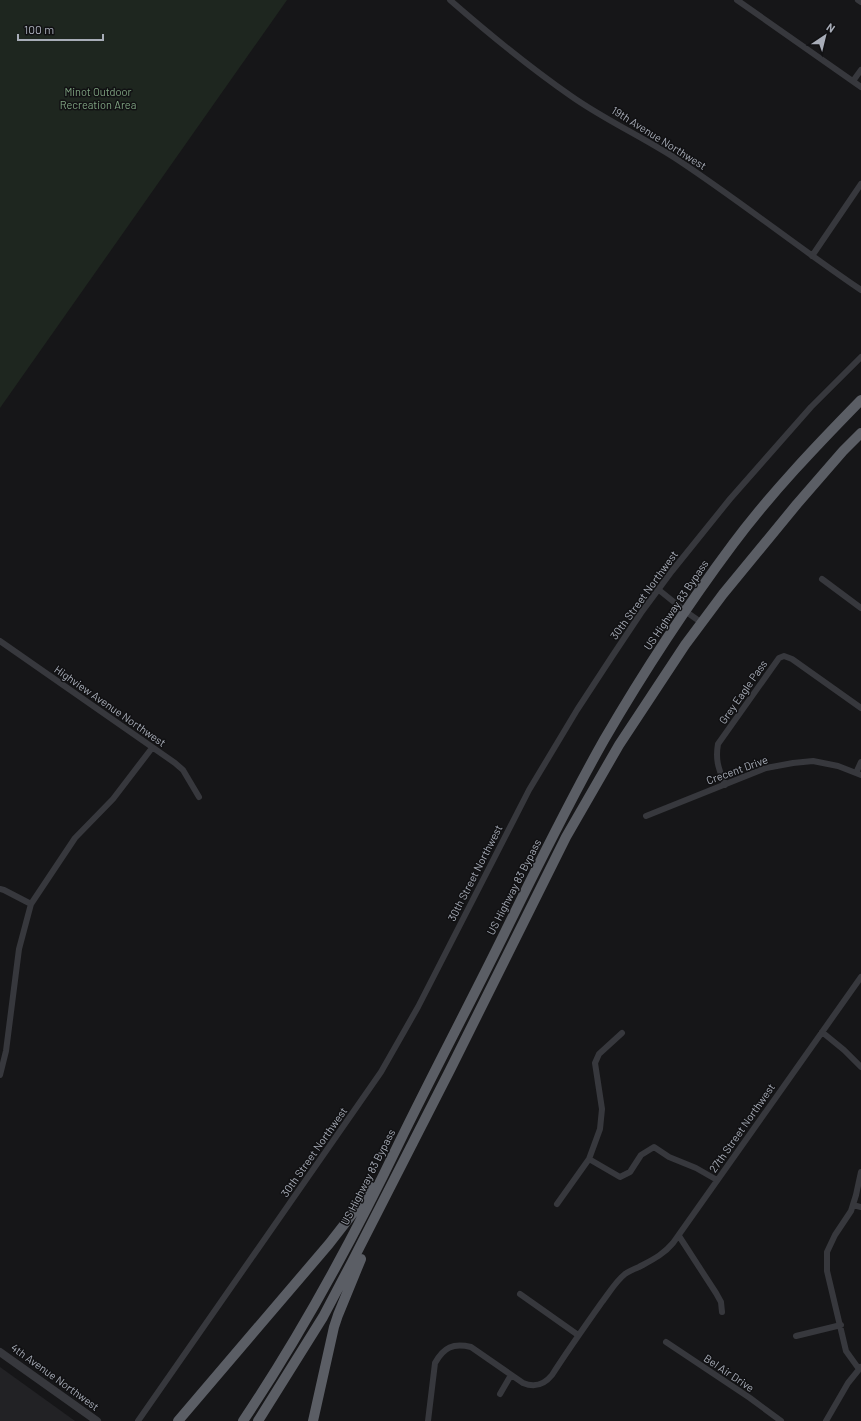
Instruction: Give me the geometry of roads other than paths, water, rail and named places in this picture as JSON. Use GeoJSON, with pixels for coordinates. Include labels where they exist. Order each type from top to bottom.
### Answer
{"type":"FeatureCollection","features":[{"type":"Feature","properties":{"kind":"highway","name":"US Highway 83 Bypass"},"geometry":{"type":"LineString","coordinates":[[243,1421],[311,1313],[589,768],[627,702],[685,611],[734,543],[763,507],[821,441],[861,400]]}},
{"type":"Feature","properties":{"kind":"highway"},"geometry":{"type":"LineString","coordinates":[[258,1421],[323,1317],[402,1166],[563,844],[619,745],[685,645],[769,536],[843,451],[861,433]]}},
{"type":"Feature","properties":{"kind":"highway"},"geometry":{"type":"LineString","coordinates":[[178,1421],[348,1220],[364,1197],[385,1161],[398,1144]]}},
{"type":"Feature","properties":{"kind":"highway"},"geometry":{"type":"LineString","coordinates":[[314,1421],[327,1357],[338,1314],[355,1272],[393,1191],[402,1166]]}},
{"type":"Feature","properties":{"kind":"street","name":"19th Avenue Northwest"},"geometry":{"type":"LineString","coordinates":[[450,0],[509,51],[572,97],[677,159],[861,290]]}},
{"type":"Feature","properties":{"kind":"street"},"geometry":{"type":"LineString","coordinates":[[737,0],[861,87]]}},
{"type":"Feature","properties":{"kind":"street"},"geometry":{"type":"LineString","coordinates":[[853,81],[861,70]]}},
{"type":"Feature","properties":{"kind":"street"},"geometry":{"type":"LineString","coordinates":[[812,256],[861,184]]}},
{"type":"Feature","properties":{"kind":"street","name":"30th Street Northwest"},"geometry":{"type":"LineString","coordinates":[[138,1421],[381,1072],[418,1007],[529,790],[582,703],[628,632],[714,519],[768,455],[811,407],[861,357]]}},
{"type":"Feature","properties":{"kind":"street"},"geometry":{"type":"LineString","coordinates":[[822,580],[861,608]]}},
{"type":"Feature","properties":{"kind":"street"},"geometry":{"type":"LineString","coordinates":[[659,590],[702,623]]}},
{"type":"Feature","properties":{"kind":"street","name":"Highview Avenue Northwest"},"geometry":{"type":"LineString","coordinates":[[0,641],[183,770],[199,797]]}},
{"type":"Feature","properties":{"kind":"street","name":"Grey Eagle Pass"},"geometry":{"type":"LineString","coordinates":[[724,785],[717,764],[716,755],[718,744],[779,658],[784,656],[792,659],[861,708]]}},
{"type":"Feature","properties":{"kind":"street"},"geometry":{"type":"LineString","coordinates":[[0,1075],[6,1051],[20,949],[31,904],[76,838],[113,799],[152,748]]}},
{"type":"Feature","properties":{"kind":"street","name":"Crecent Drive"},"geometry":{"type":"LineString","coordinates":[[646,816],[766,768],[792,763],[813,762],[838,766],[858,774]]}},
{"type":"Feature","properties":{"kind":"street"},"geometry":{"type":"LineString","coordinates":[[858,774],[861,762]]}},
{"type":"Feature","properties":{"kind":"street"},"geometry":{"type":"LineString","coordinates":[[0,889],[31,904]]}},
{"type":"Feature","properties":{"kind":"street","name":"27th Street Northwest"},"geometry":{"type":"LineString","coordinates":[[578,1335],[615,1285],[625,1274],[666,1252],[679,1236],[861,977]]}},
{"type":"Feature","properties":{"kind":"street"},"geometry":{"type":"LineString","coordinates":[[822,1032],[844,1050],[861,1067]]}},
{"type":"Feature","properties":{"kind":"street"},"geometry":{"type":"LineString","coordinates":[[557,1204],[589,1159],[600,1129],[602,1109],[595,1063],[599,1054],[622,1034]]}},
{"type":"Feature","properties":{"kind":"street"},"geometry":{"type":"LineString","coordinates":[[589,1159],[620,1177],[630,1172],[641,1155],[654,1147],[669,1157],[696,1168],[717,1180]]}},
{"type":"Feature","properties":{"kind":"street"},"geometry":{"type":"LineString","coordinates":[[826,1421],[836,1407],[848,1383],[860,1368],[846,1351],[827,1271],[827,1252],[835,1235],[851,1211],[861,1172]]}},
{"type":"Feature","properties":{"kind":"street"},"geometry":{"type":"LineString","coordinates":[[853,1205],[861,1207]]}},
{"type":"Feature","properties":{"kind":"street"},"geometry":{"type":"LineString","coordinates":[[679,1236],[721,1302],[722,1312]]}},
{"type":"Feature","properties":{"kind":"street"},"geometry":{"type":"LineString","coordinates":[[428,1421],[435,1363],[439,1356],[450,1346],[461,1345],[471,1347],[523,1383],[530,1386],[543,1384],[549,1378],[578,1335],[520,1294]]}},
{"type":"Feature","properties":{"kind":"street"},"geometry":{"type":"LineString","coordinates":[[796,1336],[841,1325]]}},
{"type":"Feature","properties":{"kind":"street","name":"Bel Air Drive"},"geometry":{"type":"LineString","coordinates":[[666,1342],[750,1398],[781,1421]]}},
{"type":"Feature","properties":{"kind":"street","name":"4th Avenue Northwest"},"geometry":{"type":"LineString","coordinates":[[0,1352],[97,1421]]}},
{"type":"Feature","properties":{"kind":"street"},"geometry":{"type":"LineString","coordinates":[[500,1394],[511,1375]]}},
{"type":"Feature","properties":{"kind":"park label","name":"Minot Outdoor Recreation Area"},"geometry":{"type":"Point","coordinates":[98,98]}}]}
